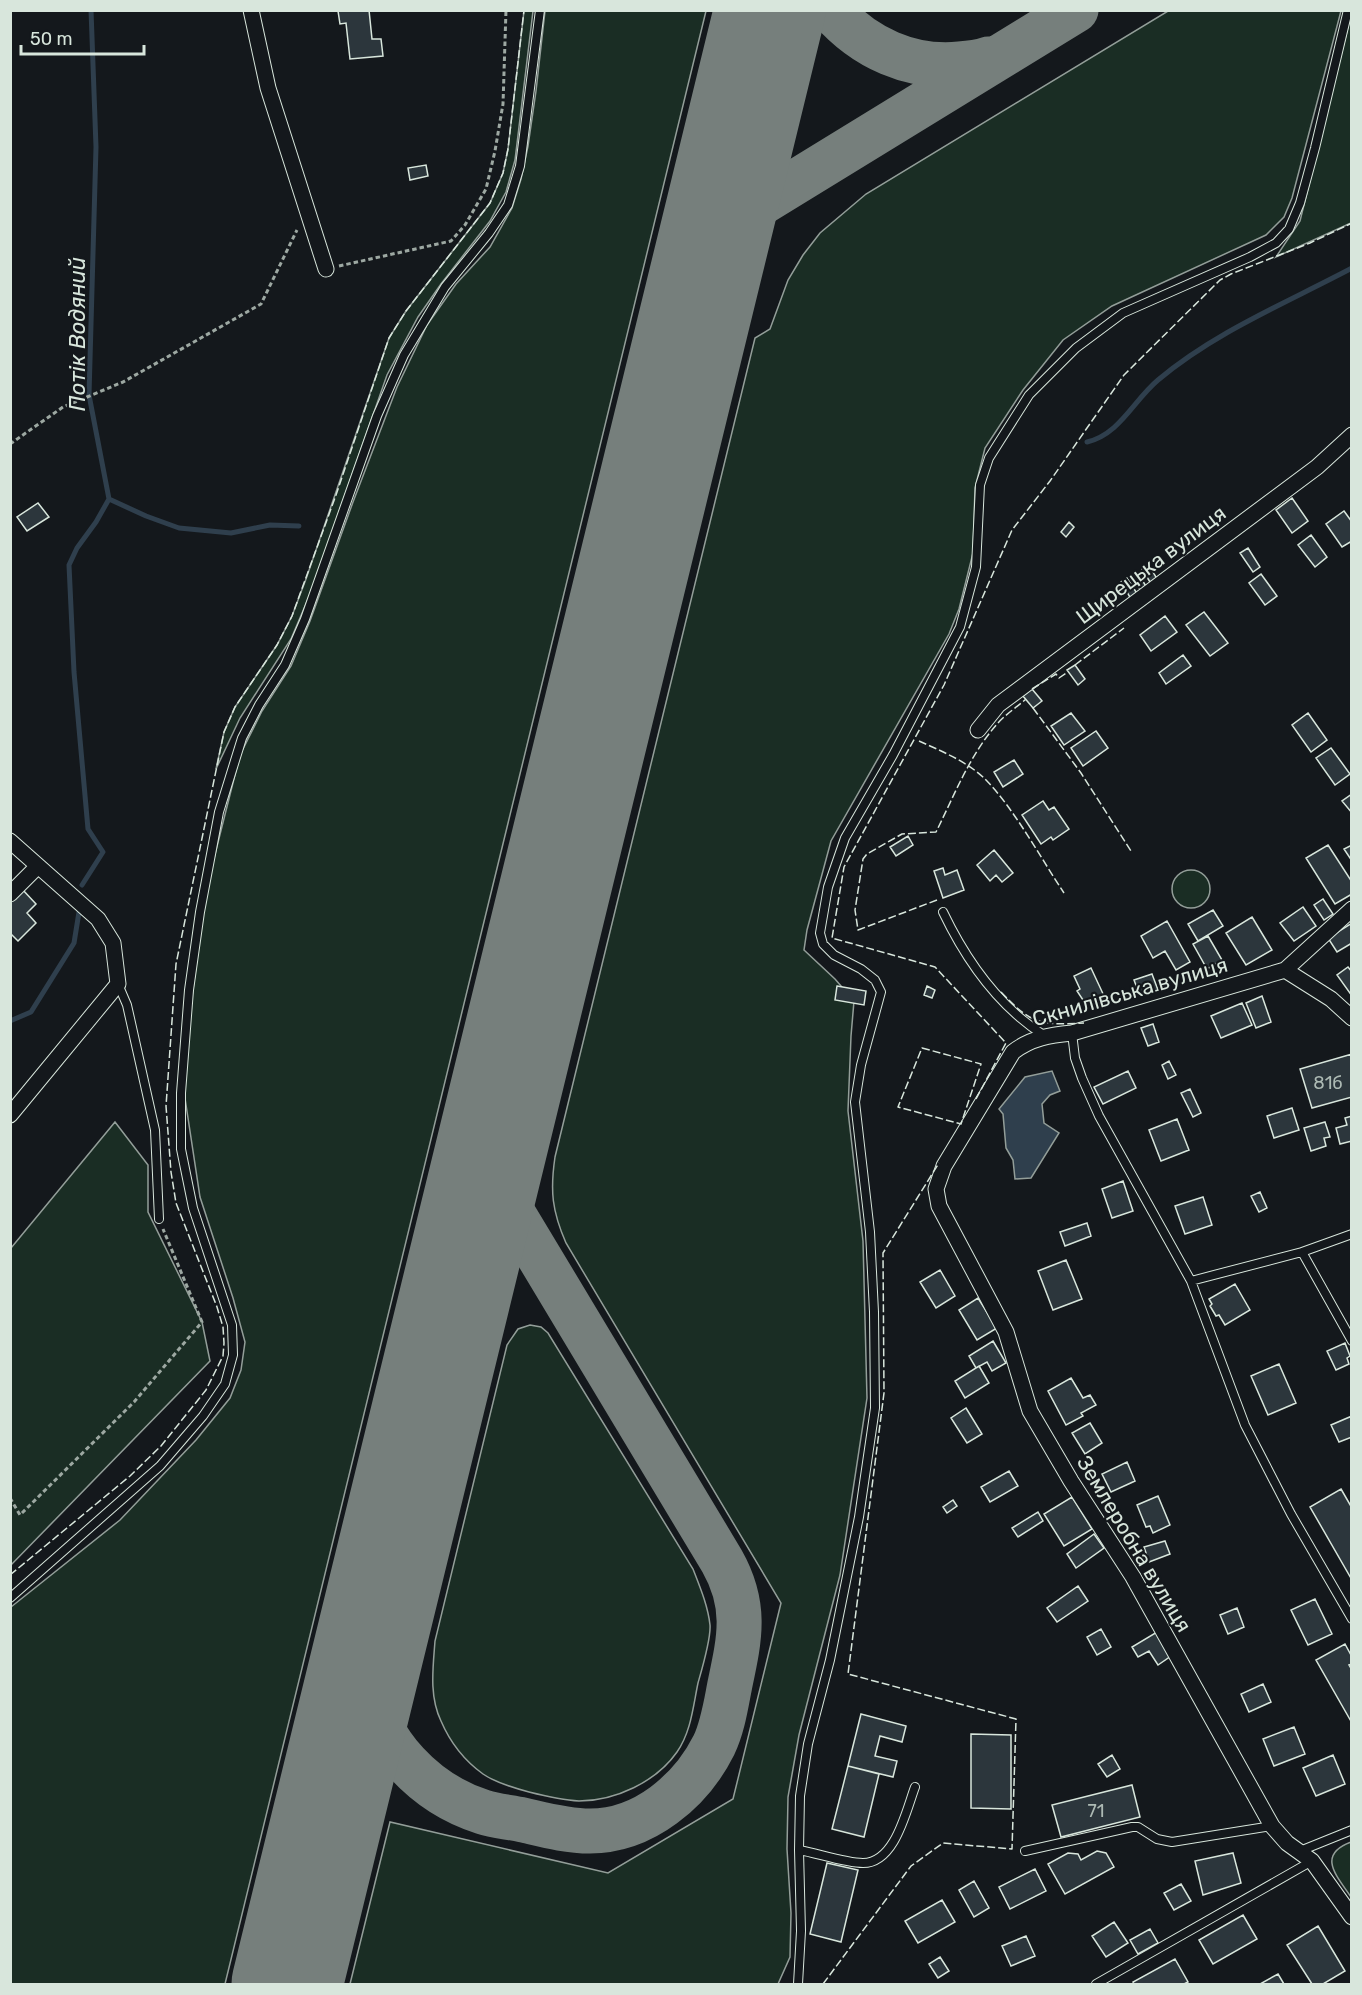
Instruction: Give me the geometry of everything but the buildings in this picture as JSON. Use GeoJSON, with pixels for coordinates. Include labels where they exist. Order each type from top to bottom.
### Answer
{"type":"FeatureCollection","features":[{"type":"Feature","properties":{"kind":"street"},"geometry":{"type":"LineString","coordinates":[[251,10],[267,87],[326,268]]}},
{"type":"Feature","properties":{"kind":"street","name":"Щирецька вулиця"},"geometry":{"type":"LineString","coordinates":[[978,730],[998,705],[1317,467],[1352,435]]}},
{"type":"Feature","properties":{"kind":"street"},"geometry":{"type":"LineString","coordinates":[[10,841],[98,919],[113,944],[118,984],[10,1115]]}},
{"type":"Feature","properties":{"kind":"street"},"geometry":{"type":"LineString","coordinates":[[10,894],[38,867]]}},
{"type":"Feature","properties":{"kind":"street","name":"Скнилівська вулиця"},"geometry":{"type":"LineString","coordinates":[[944,1166],[1013,1052],[1024,1043],[1045,1036],[1072,1034],[1284,969],[1352,909]]}},
{"type":"Feature","properties":{"kind":"street"},"geometry":{"type":"LineString","coordinates":[[1284,969],[1331,999],[1352,1018]]}},
{"type":"Feature","properties":{"kind":"street","name":"Землеробна вулиця"},"geometry":{"type":"LineString","coordinates":[[944,1166],[936,1189],[939,1206],[1006,1332],[1030,1411],[1071,1481],[1133,1577],[1272,1826],[1297,1852],[1312,1861],[1352,1917]]}},
{"type":"Feature","properties":{"kind":"lane"},"geometry":{"type":"LineString","coordinates":[[10,1598],[160,1466],[203,1416],[225,1384],[233,1355],[232,1325],[193,1208],[181,1149],[181,1093],[189,990],[200,912],[219,812],[242,738],[259,705],[285,665],[305,619],[377,416],[404,355],[445,287],[489,233],[508,205],[520,166],[540,10]]}},
{"type":"Feature","properties":{"kind":"lane"},"geometry":{"type":"LineString","coordinates":[[798,1984],[801,1931],[800,1796],[808,1744],[830,1660],[859,1517],[875,1408],[870,1232],[855,1102],[861,1065],[881,992],[874,980],[861,969],[834,955],[823,944],[820,933],[828,886],[845,838],[893,755],[960,627],[976,567],[980,485],[989,458],[1029,395],[1076,348],[1123,313],[1250,257],[1276,243],[1288,230],[1298,210],[1306,181],[1348,10]]}},
{"type":"Feature","properties":{"kind":"lane"},"geometry":{"type":"LineString","coordinates":[[942,912],[955,938],[984,980],[1029,1026],[1045,1036]]}},
{"type":"Feature","properties":{"kind":"lane"},"geometry":{"type":"LineString","coordinates":[[118,984],[127,1005],[154,1130],[159,1219]]}},
{"type":"Feature","properties":{"kind":"lane"},"geometry":{"type":"LineString","coordinates":[[1072,1034],[1075,1058],[1099,1116],[1191,1281],[1245,1425],[1291,1514],[1352,1619]]}},
{"type":"Feature","properties":{"kind":"lane"},"geometry":{"type":"LineString","coordinates":[[1191,1281],[1302,1252],[1352,1234]]}},
{"type":"Feature","properties":{"kind":"lane"},"geometry":{"type":"LineString","coordinates":[[1302,1252],[1352,1341]]}},
{"type":"Feature","properties":{"kind":"lane"},"geometry":{"type":"LineString","coordinates":[[799,1850],[862,1863],[876,1861],[893,1844],[915,1787]]}},
{"type":"Feature","properties":{"kind":"lane"},"geometry":{"type":"LineString","coordinates":[[1025,1851],[1132,1827],[1138,1827],[1157,1839],[1172,1842],[1272,1826]]}},
{"type":"Feature","properties":{"kind":"lane"},"geometry":{"type":"LineString","coordinates":[[1297,1852],[1352,1830]]}},
{"type":"Feature","properties":{"kind":"lane"},"geometry":{"type":"LineString","coordinates":[[1096,1984],[1312,1861]]}},
{"type":"Feature","properties":{"kind":"path"},"geometry":{"type":"LineString","coordinates":[[326,268],[451,242],[465,225],[486,189],[495,151],[503,104],[506,10]]}},
{"type":"Feature","properties":{"kind":"path"},"geometry":{"type":"LineString","coordinates":[[10,444],[63,407],[123,382],[261,304],[295,231],[310,219]]}},
{"type":"Feature","properties":{"kind":"path"},"geometry":{"type":"LineString","coordinates":[[11,1498],[20,1515],[134,1402],[202,1322],[159,1219]]}},
{"type":"Feature","properties":{"kind":"green space"},"geometry":{"type":"Polygon","coordinates":[[[524,11],[533,11],[515,160],[506,192],[490,221],[418,317],[387,375],[311,592],[291,639],[240,718],[216,769],[224,732],[235,707],[277,645],[292,616],[389,338],[406,311],[490,203],[503,173],[508,149],[524,11]]]}},
{"type":"Feature","properties":{"kind":"green space"},"geometry":{"type":"Polygon","coordinates":[[[545,11],[706,11],[225,1984],[11,1984],[11,1607],[120,1520],[196,1440],[230,1398],[241,1370],[245,1342],[200,1197],[183,1085],[188,1027],[206,890],[240,755],[262,711],[291,666],[397,387],[427,325],[456,284],[490,247],[512,208],[528,146],[545,11]]]}},
{"type":"Feature","properties":{"kind":"green space"},"geometry":{"type":"Polygon","coordinates":[[[1168,11],[1341,11],[1292,198],[1284,217],[1266,235],[1112,306],[1063,340],[1023,390],[985,448],[975,488],[973,553],[959,609],[949,634],[831,841],[807,930],[804,950],[835,979],[854,1001],[848,1111],[863,1241],[867,1398],[840,1575],[799,1735],[788,1797],[790,1957],[778,1984],[350,1984],[390,1822],[608,1873],[733,1799],[781,1603],[566,1243],[553,1201],[555,1157],[755,338],[770,329],[788,280],[803,255],[820,233],[866,194],[1168,11]]]}},
{"type":"Feature","properties":{"kind":"green space"},"geometry":{"type":"Polygon","coordinates":[[[1351,15],[1351,223],[1276,257],[1300,221],[1351,15]]]}},
{"type":"Feature","properties":{"kind":"green space"},"geometry":{"type":"Polygon","coordinates":[[[1191,870],[1198,871],[1204,876],[1209,882],[1209,896],[1204,902],[1198,907],[1191,908],[1184,907],[1178,902],[1173,896],[1172,889],[1173,882],[1178,876],[1184,871],[1191,870]]]}},
{"type":"Feature","properties":{"kind":"green space"},"geometry":{"type":"Polygon","coordinates":[[[115,1122],[148,1165],[148,1212],[202,1322],[210,1361],[11,1565],[11,1248],[115,1122]]]}},
{"type":"Feature","properties":{"kind":"green space"},"geometry":{"type":"Polygon","coordinates":[[[530,1325],[541,1327],[548,1333],[693,1569],[706,1604],[710,1625],[708,1646],[691,1719],[682,1744],[668,1763],[646,1781],[607,1798],[579,1801],[554,1798],[505,1785],[483,1774],[453,1744],[437,1711],[433,1692],[435,1641],[507,1345],[518,1329],[530,1325]]]}},
{"type":"Feature","properties":{"kind":"green space"},"geometry":{"type":"Polygon","coordinates":[[[1352,1842],[1351,1897],[1336,1874],[1332,1860],[1334,1853],[1340,1847],[1352,1842]]]}},
{"type":"Feature","properties":{"kind":"water"},"geometry":{"type":"Polygon","coordinates":[[[1052,1071],[1060,1091],[1050,1095],[1042,1104],[1044,1123],[1059,1133],[1031,1178],[1015,1179],[1013,1160],[1006,1148],[1003,1114],[999,1109],[1025,1077],[1052,1071]]]}},
{"type":"Feature","properties":{"kind":"waterway","name":"Потік Водяний"},"geometry":{"type":"LineString","coordinates":[[82,885],[103,852],[88,829],[74,672],[69,565],[77,548],[109,499],[89,395],[96,147],[91,10]]}},
{"type":"Feature","properties":{"kind":"waterway"},"geometry":{"type":"LineString","coordinates":[[1087,442],[1108,432],[1126,416],[1149,388],[1203,347],[1352,268]]}},
{"type":"Feature","properties":{"kind":"waterway"},"geometry":{"type":"LineString","coordinates":[[109,499],[179,528],[231,533],[270,525],[299,526]]}},
{"type":"Feature","properties":{"kind":"waterway","name":"Потік Водяний"},"geometry":{"type":"LineString","coordinates":[[10,1021],[31,1012],[74,943],[80,906]]}},
{"type":"Feature","properties":{"kind":"taxiway"},"geometry":{"type":"LineString","coordinates":[[831,10],[858,35],[873,45],[906,59],[942,65],[988,59]]}},
{"type":"Feature","properties":{"kind":"taxiway"},"geometry":{"type":"LineString","coordinates":[[702,289],[724,243],[739,223],[758,205],[1076,10]]}},
{"type":"Feature","properties":{"kind":"taxiway"},"geometry":{"type":"LineString","coordinates":[[371,1642],[368,1683],[381,1726],[392,1745],[423,1779],[442,1793],[462,1804],[492,1815],[581,1831],[610,1829],[629,1824],[664,1805],[693,1778],[714,1745],[724,1715],[739,1621],[735,1592],[730,1577],[511,1210],[500,1180],[498,1166],[498,1138],[505,1093]]}},
{"type":"Feature","properties":{"kind":"runway"},"geometry":{"type":"LineString","coordinates":[[287,1984],[770,10]]}},
{"type":"Feature","properties":{"kind":"fence"},"geometry":{"type":"LineString","coordinates":[[10,1575],[130,1476],[161,1446],[206,1390],[223,1356],[223,1327],[217,1307],[176,1203],[166,1106],[176,964],[224,732],[235,707],[277,645],[292,616],[389,338],[406,311],[490,203],[503,173],[508,149],[524,10]]}},
{"type":"Feature","properties":{"kind":"fence"},"geometry":{"type":"LineString","coordinates":[[976,1099],[1006,1043],[935,967],[832,938],[844,867],[944,685],[1012,530],[1050,481],[1124,375],[1220,280],[1352,223]]}},
{"type":"Feature","properties":{"kind":"fence"},"geometry":{"type":"LineString","coordinates":[[1075,665],[1124,628]]}},
{"type":"Feature","properties":{"kind":"fence"},"geometry":{"type":"LineString","coordinates":[[1032,689],[1056,674],[1059,678],[1068,672]]}},
{"type":"Feature","properties":{"kind":"fence"},"geometry":{"type":"LineString","coordinates":[[937,900],[858,930],[855,910],[863,859],[867,854],[902,834],[936,832],[979,748],[1001,720],[1026,699]]}},
{"type":"Feature","properties":{"kind":"fence"},"geometry":{"type":"LineString","coordinates":[[1033,708],[1081,773],[1131,851]]}},
{"type":"Feature","properties":{"kind":"fence"},"geometry":{"type":"LineString","coordinates":[[919,741],[961,761],[984,778],[1016,818],[1064,893]]}},
{"type":"Feature","properties":{"kind":"fence"},"geometry":{"type":"LineString","coordinates":[[1001,992],[1021,1011],[1038,1021],[1057,1024],[1084,1023]]}},
{"type":"Feature","properties":{"kind":"fence"},"geometry":{"type":"LineString","coordinates":[[922,1048],[981,1064],[961,1124],[898,1107],[922,1048]]}},
{"type":"Feature","properties":{"kind":"fence"},"geometry":{"type":"LineString","coordinates":[[823,1984],[911,1866],[943,1843],[1012,1849],[1016,1719],[848,1674],[884,1393],[883,1253],[939,1163]]}}]}
